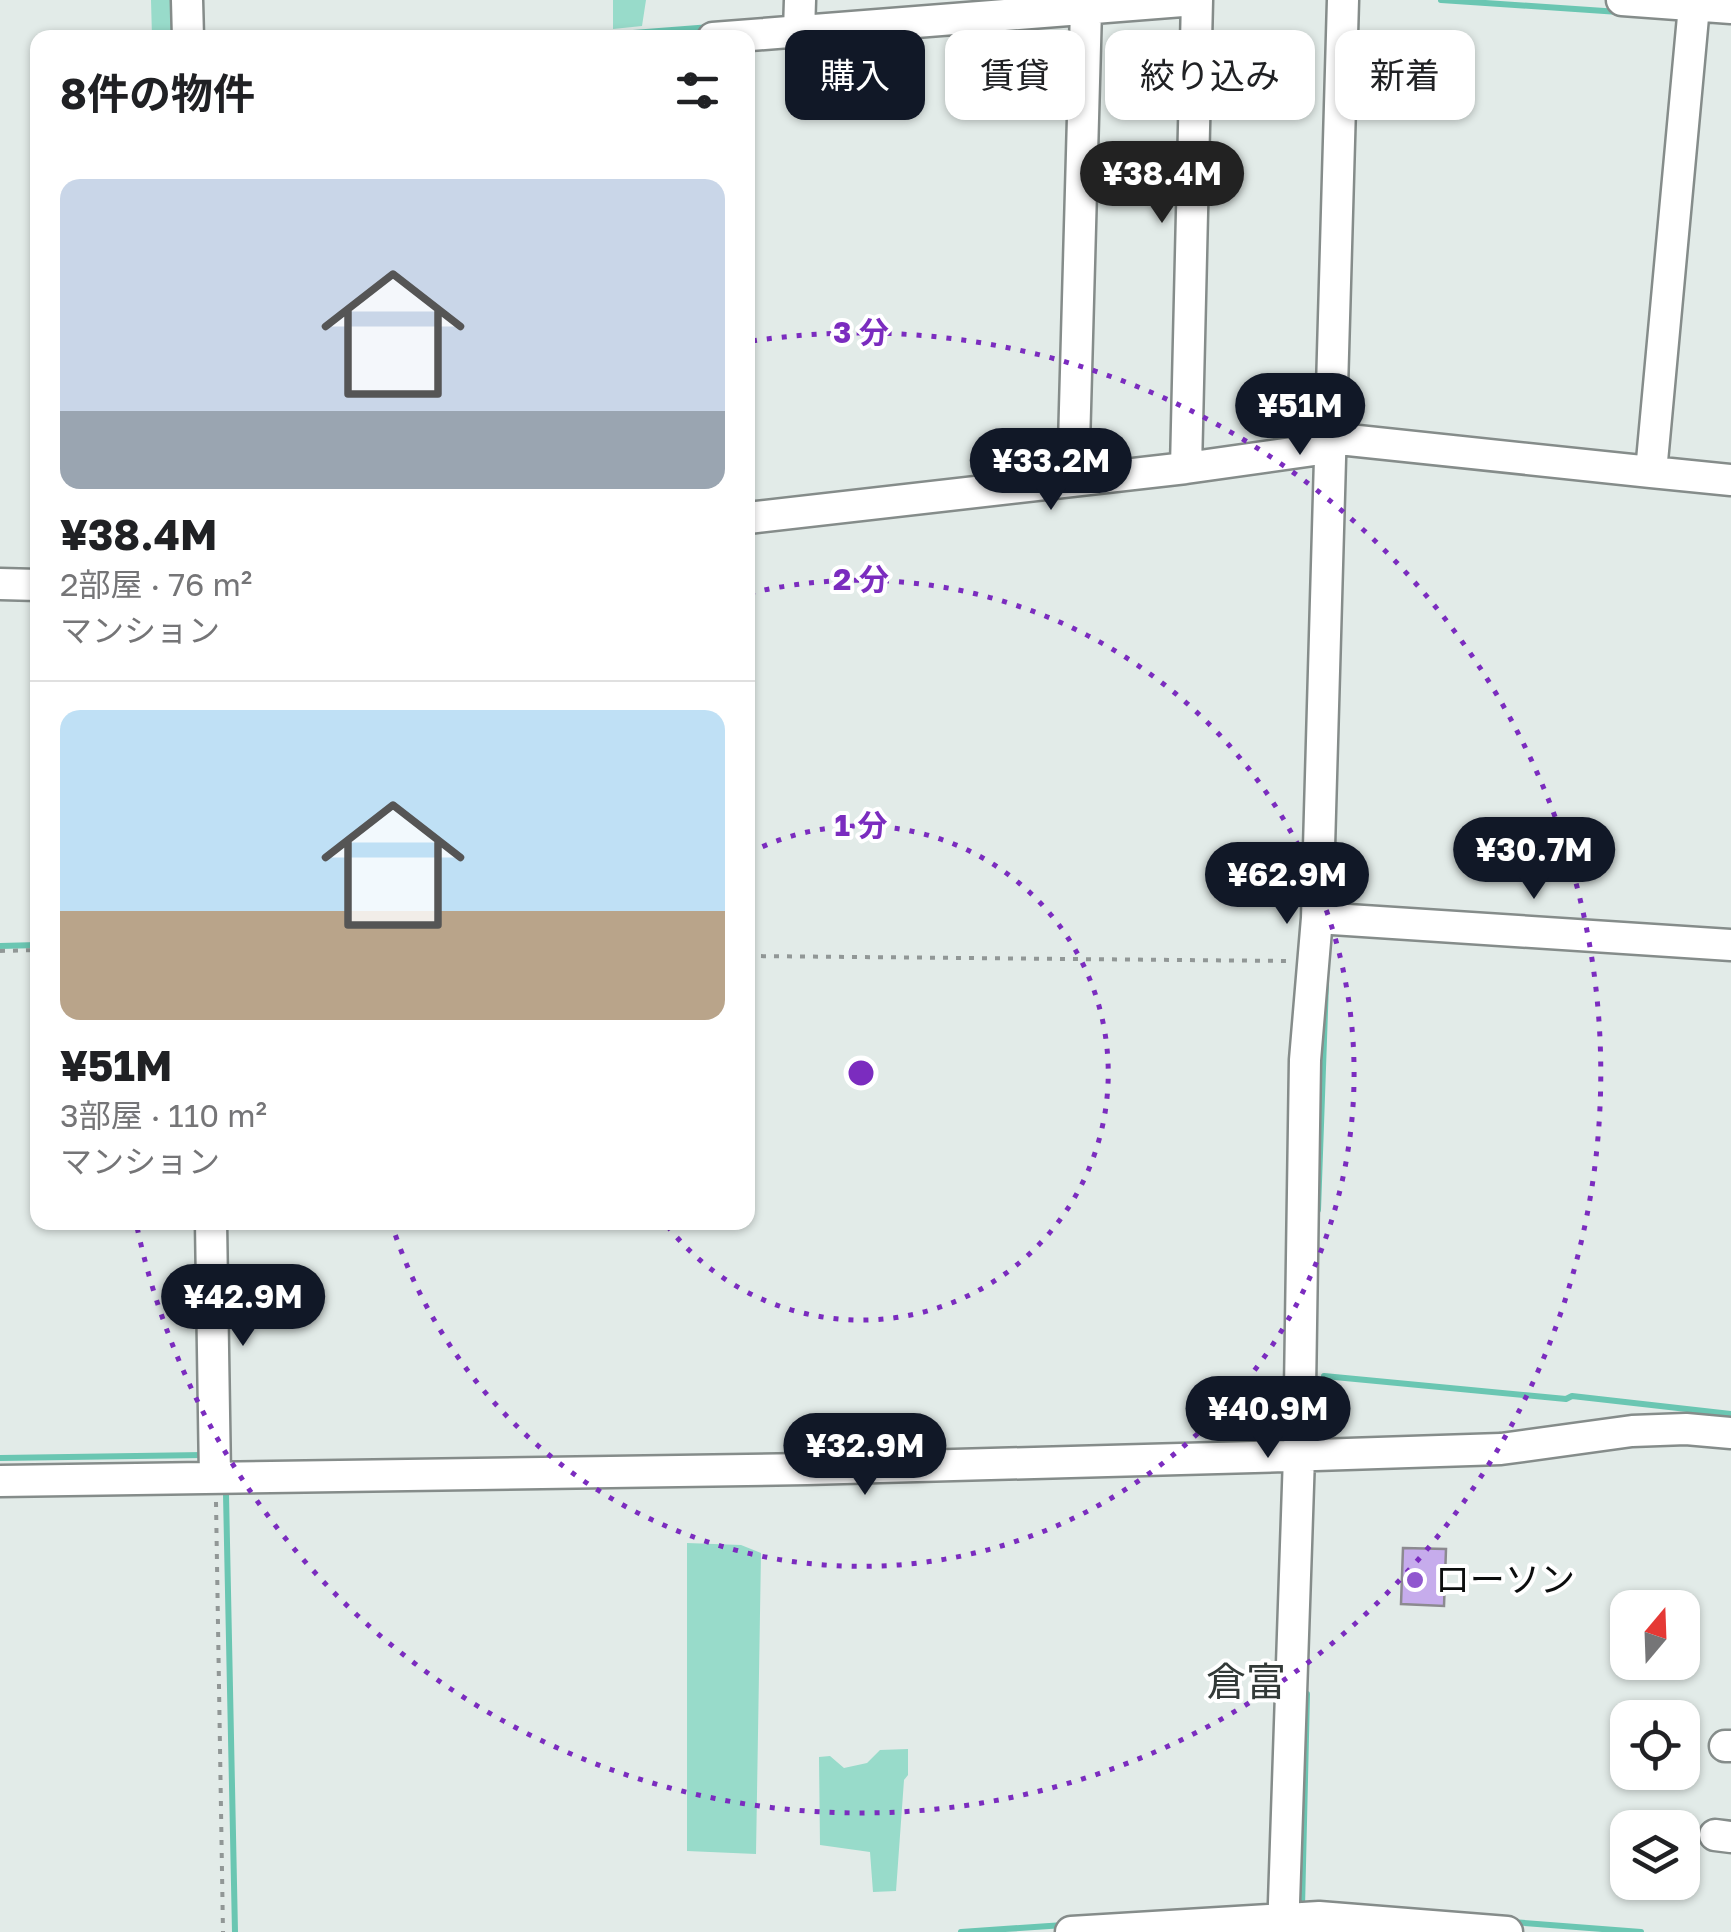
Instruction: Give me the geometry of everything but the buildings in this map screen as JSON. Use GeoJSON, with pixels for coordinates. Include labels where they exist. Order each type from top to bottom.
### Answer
{"type":"FeatureCollection","features":[{"type":"Feature","properties":{"kind":"street"},"geometry":{"type":"LineString","coordinates":[[187,0],[188,30]]}},
{"type":"Feature","properties":{"kind":"street"},"geometry":{"type":"LineString","coordinates":[[747,30],[799,18],[1086,9],[1196,0],[1186,457]]}},
{"type":"Feature","properties":{"kind":"street"},"geometry":{"type":"LineString","coordinates":[[1293,1922],[1305,1060],[1315,961],[1325,918],[1338,441],[1343,0]]}},
{"type":"Feature","properties":{"kind":"street"},"geometry":{"type":"LineString","coordinates":[[1622,0],[1731,8]]}},
{"type":"Feature","properties":{"kind":"street"},"geometry":{"type":"LineString","coordinates":[[1652,472],[1694,6]]}},
{"type":"Feature","properties":{"kind":"street"},"geometry":{"type":"LineString","coordinates":[[1073,470],[1086,9]]}},
{"type":"Feature","properties":{"kind":"street"},"geometry":{"type":"LineString","coordinates":[[755,517],[1073,470],[1186,457],[1314,450],[1338,441],[1731,480]]}},
{"type":"Feature","properties":{"kind":"street"},"geometry":{"type":"LineString","coordinates":[[0,584],[30,584]]}},
{"type":"Feature","properties":{"kind":"street"},"geometry":{"type":"LineString","coordinates":[[1325,918],[1731,945]]}},
{"type":"Feature","properties":{"kind":"street"},"geometry":{"type":"LineString","coordinates":[[211,1230],[215,1478]]}},
{"type":"Feature","properties":{"kind":"street"},"geometry":{"type":"LineString","coordinates":[[0,1481],[807,1469],[1299,1456],[1501,1449],[1632,1431],[1686,1429],[1731,1433]]}},
{"type":"Feature","properties":{"kind":"street"},"geometry":{"type":"LineString","coordinates":[[1071,1932],[1293,1922],[1319,1917],[1507,1932]]}},
{"type":"Feature","properties":{"kind":"path"},"geometry":{"type":"LineString","coordinates":[[0,951],[30,950]]}},
{"type":"Feature","properties":{"kind":"path"},"geometry":{"type":"LineString","coordinates":[[755,956],[1315,961]]}},
{"type":"Feature","properties":{"kind":"path"},"geometry":{"type":"LineString","coordinates":[[215,1478],[224,1932]]}},
{"type":"Feature","properties":{"kind":"green space"},"geometry":{"type":"Polygon","coordinates":[[[151,0],[181,0],[182,30],[152,30],[151,0]]]}},
{"type":"Feature","properties":{"kind":"green space"},"geometry":{"type":"Polygon","coordinates":[[[613,0],[646,0],[642,26],[613,29],[613,0]]]}},
{"type":"Feature","properties":{"kind":"green space"},"geometry":{"type":"Polygon","coordinates":[[[687,1543],[741,1545],[761,1553],[756,1854],[687,1851],[687,1543]]]}},
{"type":"Feature","properties":{"kind":"green space"},"geometry":{"type":"Polygon","coordinates":[[[908,1749],[896,1891],[873,1892],[870,1852],[820,1845],[819,1757],[830,1756],[844,1768],[867,1763],[880,1750],[908,1749]]]}},
{"type":"Feature","properties":{"kind":"waterway"},"geometry":{"type":"LineString","coordinates":[[1441,0],[1619,12]]}},
{"type":"Feature","properties":{"kind":"waterway"},"geometry":{"type":"LineString","coordinates":[[672,30],[711,27]]}},
{"type":"Feature","properties":{"kind":"waterway"},"geometry":{"type":"LineString","coordinates":[[0,946],[30,945]]}},
{"type":"Feature","properties":{"kind":"waterway"},"geometry":{"type":"LineString","coordinates":[[1318,1210],[1326,983]]}},
{"type":"Feature","properties":{"kind":"waterway"},"geometry":{"type":"LineString","coordinates":[[1324,1376],[1566,1399],[1572,1396],[1731,1414]]}},
{"type":"Feature","properties":{"kind":"waterway"},"geometry":{"type":"LineString","coordinates":[[0,1458],[204,1455]]}},
{"type":"Feature","properties":{"kind":"waterway"},"geometry":{"type":"LineString","coordinates":[[226,1494],[235,1932]]}},
{"type":"Feature","properties":{"kind":"waterway"},"geometry":{"type":"LineString","coordinates":[[1302,1908],[1307,1694]]}},
{"type":"Feature","properties":{"kind":"waterway"},"geometry":{"type":"LineString","coordinates":[[1512,1922],[1641,1932]]}},
{"type":"Feature","properties":{"kind":"waterway"},"geometry":{"type":"LineString","coordinates":[[961,1932],[1064,1925]]}},
{"type":"Feature","properties":{"kind":"place","name":"ローソン"},"geometry":{"type":"Point","coordinates":[1415,1580]}},
{"type":"Feature","properties":{"kind":"district","name":"倉富"},"geometry":{"type":"Point","coordinates":[1246,1682]}}]}
